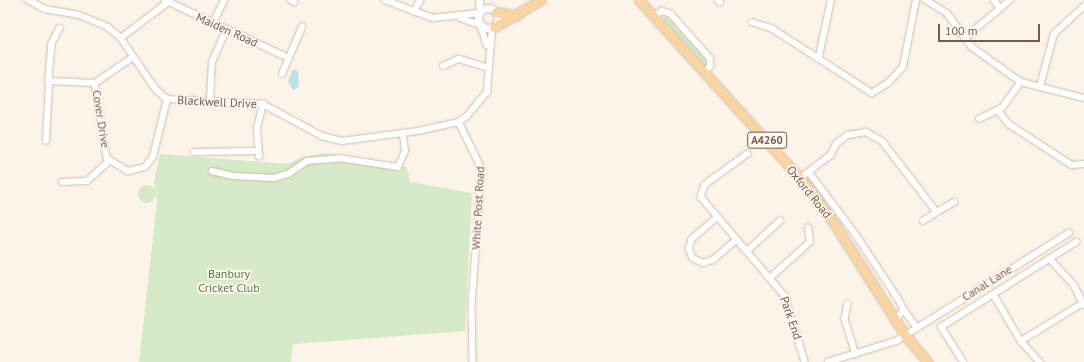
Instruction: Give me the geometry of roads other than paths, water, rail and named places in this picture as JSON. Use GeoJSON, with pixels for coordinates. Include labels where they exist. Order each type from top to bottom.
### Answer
{"type":"FeatureCollection","features":[{"type":"Feature","properties":{"kind":"main road"},"geometry":{"type":"LineString","coordinates":[[493,27],[518,15],[541,0]]}},
{"type":"Feature","properties":{"kind":"main road","name":"Oxford Road"},"geometry":{"type":"LineString","coordinates":[[639,1],[799,179],[837,228],[905,335],[928,362]]}},
{"type":"Feature","properties":{"kind":"main road"},"geometry":{"type":"LineString","coordinates":[[495,11],[518,15]]}},
{"type":"Feature","properties":{"kind":"street","name":"Blackwell Drive"},"geometry":{"type":"LineString","coordinates":[[28,0],[45,10],[97,21],[121,38],[133,57],[167,99],[210,99],[263,104],[283,112],[322,136],[342,141],[403,134],[458,122]]}},
{"type":"Feature","properties":{"kind":"street"},"geometry":{"type":"LineString","coordinates":[[213,23],[224,0]]}},
{"type":"Feature","properties":{"kind":"street"},"geometry":{"type":"LineString","coordinates":[[385,0],[433,18],[456,18],[480,12],[495,11]]}},
{"type":"Feature","properties":{"kind":"street"},"geometry":{"type":"LineString","coordinates":[[414,12],[420,0]]}},
{"type":"Feature","properties":{"kind":"street"},"geometry":{"type":"LineString","coordinates":[[458,122],[482,101],[489,68],[488,47],[481,26],[479,0]]}},
{"type":"Feature","properties":{"kind":"street"},"geometry":{"type":"LineString","coordinates":[[486,0],[495,11],[498,18],[493,27],[488,47]]}},
{"type":"Feature","properties":{"kind":"street"},"geometry":{"type":"LineString","coordinates":[[819,56],[831,0]]}},
{"type":"Feature","properties":{"kind":"street"},"geometry":{"type":"LineString","coordinates":[[752,22],[773,29],[819,56],[872,93],[888,84],[902,67],[916,0]]}},
{"type":"Feature","properties":{"kind":"street"},"geometry":{"type":"LineString","coordinates":[[926,0],[947,13],[965,38],[1021,82],[1084,98]]}},
{"type":"Feature","properties":{"kind":"street"},"geometry":{"type":"LineString","coordinates":[[994,0],[1000,8]]}},
{"type":"Feature","properties":{"kind":"street"},"geometry":{"type":"LineString","coordinates":[[965,38],[1010,0]]}},
{"type":"Feature","properties":{"kind":"street"},"geometry":{"type":"LineString","coordinates":[[121,38],[166,2]]}},
{"type":"Feature","properties":{"kind":"street","name":"Maiden Road"},"geometry":{"type":"LineString","coordinates":[[166,2],[289,58]]}},
{"type":"Feature","properties":{"kind":"street"},"geometry":{"type":"LineString","coordinates":[[1040,86],[1054,34],[1084,6]]}},
{"type":"Feature","properties":{"kind":"street"},"geometry":{"type":"LineString","coordinates":[[653,17],[662,11],[671,14],[710,58],[711,65],[705,74]]}},
{"type":"Feature","properties":{"kind":"street"},"geometry":{"type":"LineString","coordinates":[[456,18],[481,26],[493,27]]}},
{"type":"Feature","properties":{"kind":"street"},"geometry":{"type":"LineString","coordinates":[[282,74],[302,27]]}},
{"type":"Feature","properties":{"kind":"street"},"geometry":{"type":"LineString","coordinates":[[46,141],[52,44],[60,28]]}},
{"type":"Feature","properties":{"kind":"street"},"geometry":{"type":"LineString","coordinates":[[210,99],[212,62],[227,29]]}},
{"type":"Feature","properties":{"kind":"street"},"geometry":{"type":"LineString","coordinates":[[49,80],[95,84],[133,57]]}},
{"type":"Feature","properties":{"kind":"street"},"geometry":{"type":"LineString","coordinates":[[443,66],[459,59],[489,68]]}},
{"type":"Feature","properties":{"kind":"street"},"geometry":{"type":"LineString","coordinates":[[979,119],[998,110],[1021,82]]}},
{"type":"Feature","properties":{"kind":"street","name":"Cover Drive"},"geometry":{"type":"LineString","coordinates":[[95,84],[109,161],[128,171],[139,170],[149,163],[167,99]]}},
{"type":"Feature","properties":{"kind":"street"},"geometry":{"type":"LineString","coordinates":[[194,152],[259,154],[257,128],[263,104]]}},
{"type":"Feature","properties":{"kind":"street"},"geometry":{"type":"LineString","coordinates":[[998,110],[1009,124],[1072,165],[1084,164]]}},
{"type":"Feature","properties":{"kind":"street","name":"White Post Road"},"geometry":{"type":"LineString","coordinates":[[458,122],[482,169],[472,304],[473,362]]}},
{"type":"Feature","properties":{"kind":"street"},"geometry":{"type":"LineString","coordinates":[[799,179],[830,156],[836,144],[848,135],[866,132],[883,142],[937,212]]}},
{"type":"Feature","properties":{"kind":"street"},"geometry":{"type":"LineString","coordinates":[[212,171],[233,176],[274,178],[308,161],[339,158],[398,167],[404,159],[403,134]]}},
{"type":"Feature","properties":{"kind":"street","name":"Park End"},"geometry":{"type":"LineString","coordinates":[[748,154],[702,189],[703,201],[736,240],[771,277],[788,302],[805,362]]}},
{"type":"Feature","properties":{"kind":"street"},"geometry":{"type":"LineString","coordinates":[[62,182],[87,181],[109,161]]}},
{"type":"Feature","properties":{"kind":"street"},"geometry":{"type":"LineString","coordinates":[[809,172],[857,236],[904,310],[917,327]]}},
{"type":"Feature","properties":{"kind":"street"},"geometry":{"type":"LineString","coordinates":[[923,221],[954,202]]}},
{"type":"Feature","properties":{"kind":"street"},"geometry":{"type":"LineString","coordinates":[[718,217],[692,240],[689,249],[693,258],[703,263],[713,260],[736,240]]}},
{"type":"Feature","properties":{"kind":"street"},"geometry":{"type":"LineString","coordinates":[[747,251],[780,221]]}},
{"type":"Feature","properties":{"kind":"street"},"geometry":{"type":"LineString","coordinates":[[771,277],[810,242],[808,228]]}},
{"type":"Feature","properties":{"kind":"street","name":"Canal Lane"},"geometry":{"type":"LineString","coordinates":[[828,362],[886,345],[905,335],[1069,233]]}},
{"type":"Feature","properties":{"kind":"street"},"geometry":{"type":"LineString","coordinates":[[963,362],[941,327],[1076,242]]}},
{"type":"Feature","properties":{"kind":"street"},"geometry":{"type":"LineString","coordinates":[[1022,341],[1083,304],[1074,285],[1050,259]]}},
{"type":"Feature","properties":{"kind":"street"},"geometry":{"type":"LineString","coordinates":[[994,294],[1022,341],[1040,362]]}},
{"type":"Feature","properties":{"kind":"street"},"geometry":{"type":"LineString","coordinates":[[848,304],[845,320],[856,354]]}},
{"type":"Feature","properties":{"kind":"street"},"geometry":{"type":"LineString","coordinates":[[896,321],[904,310]]}},
{"type":"Feature","properties":{"kind":"water"},"geometry":{"type":"Polygon","coordinates":[[[293,69],[298,71],[299,86],[293,91],[288,81],[293,69]]]}},
{"type":"Feature","properties":{"kind":"park label","name":"Banbury Cricket Club"},"geometry":{"type":"Point","coordinates":[229,281]}}]}
